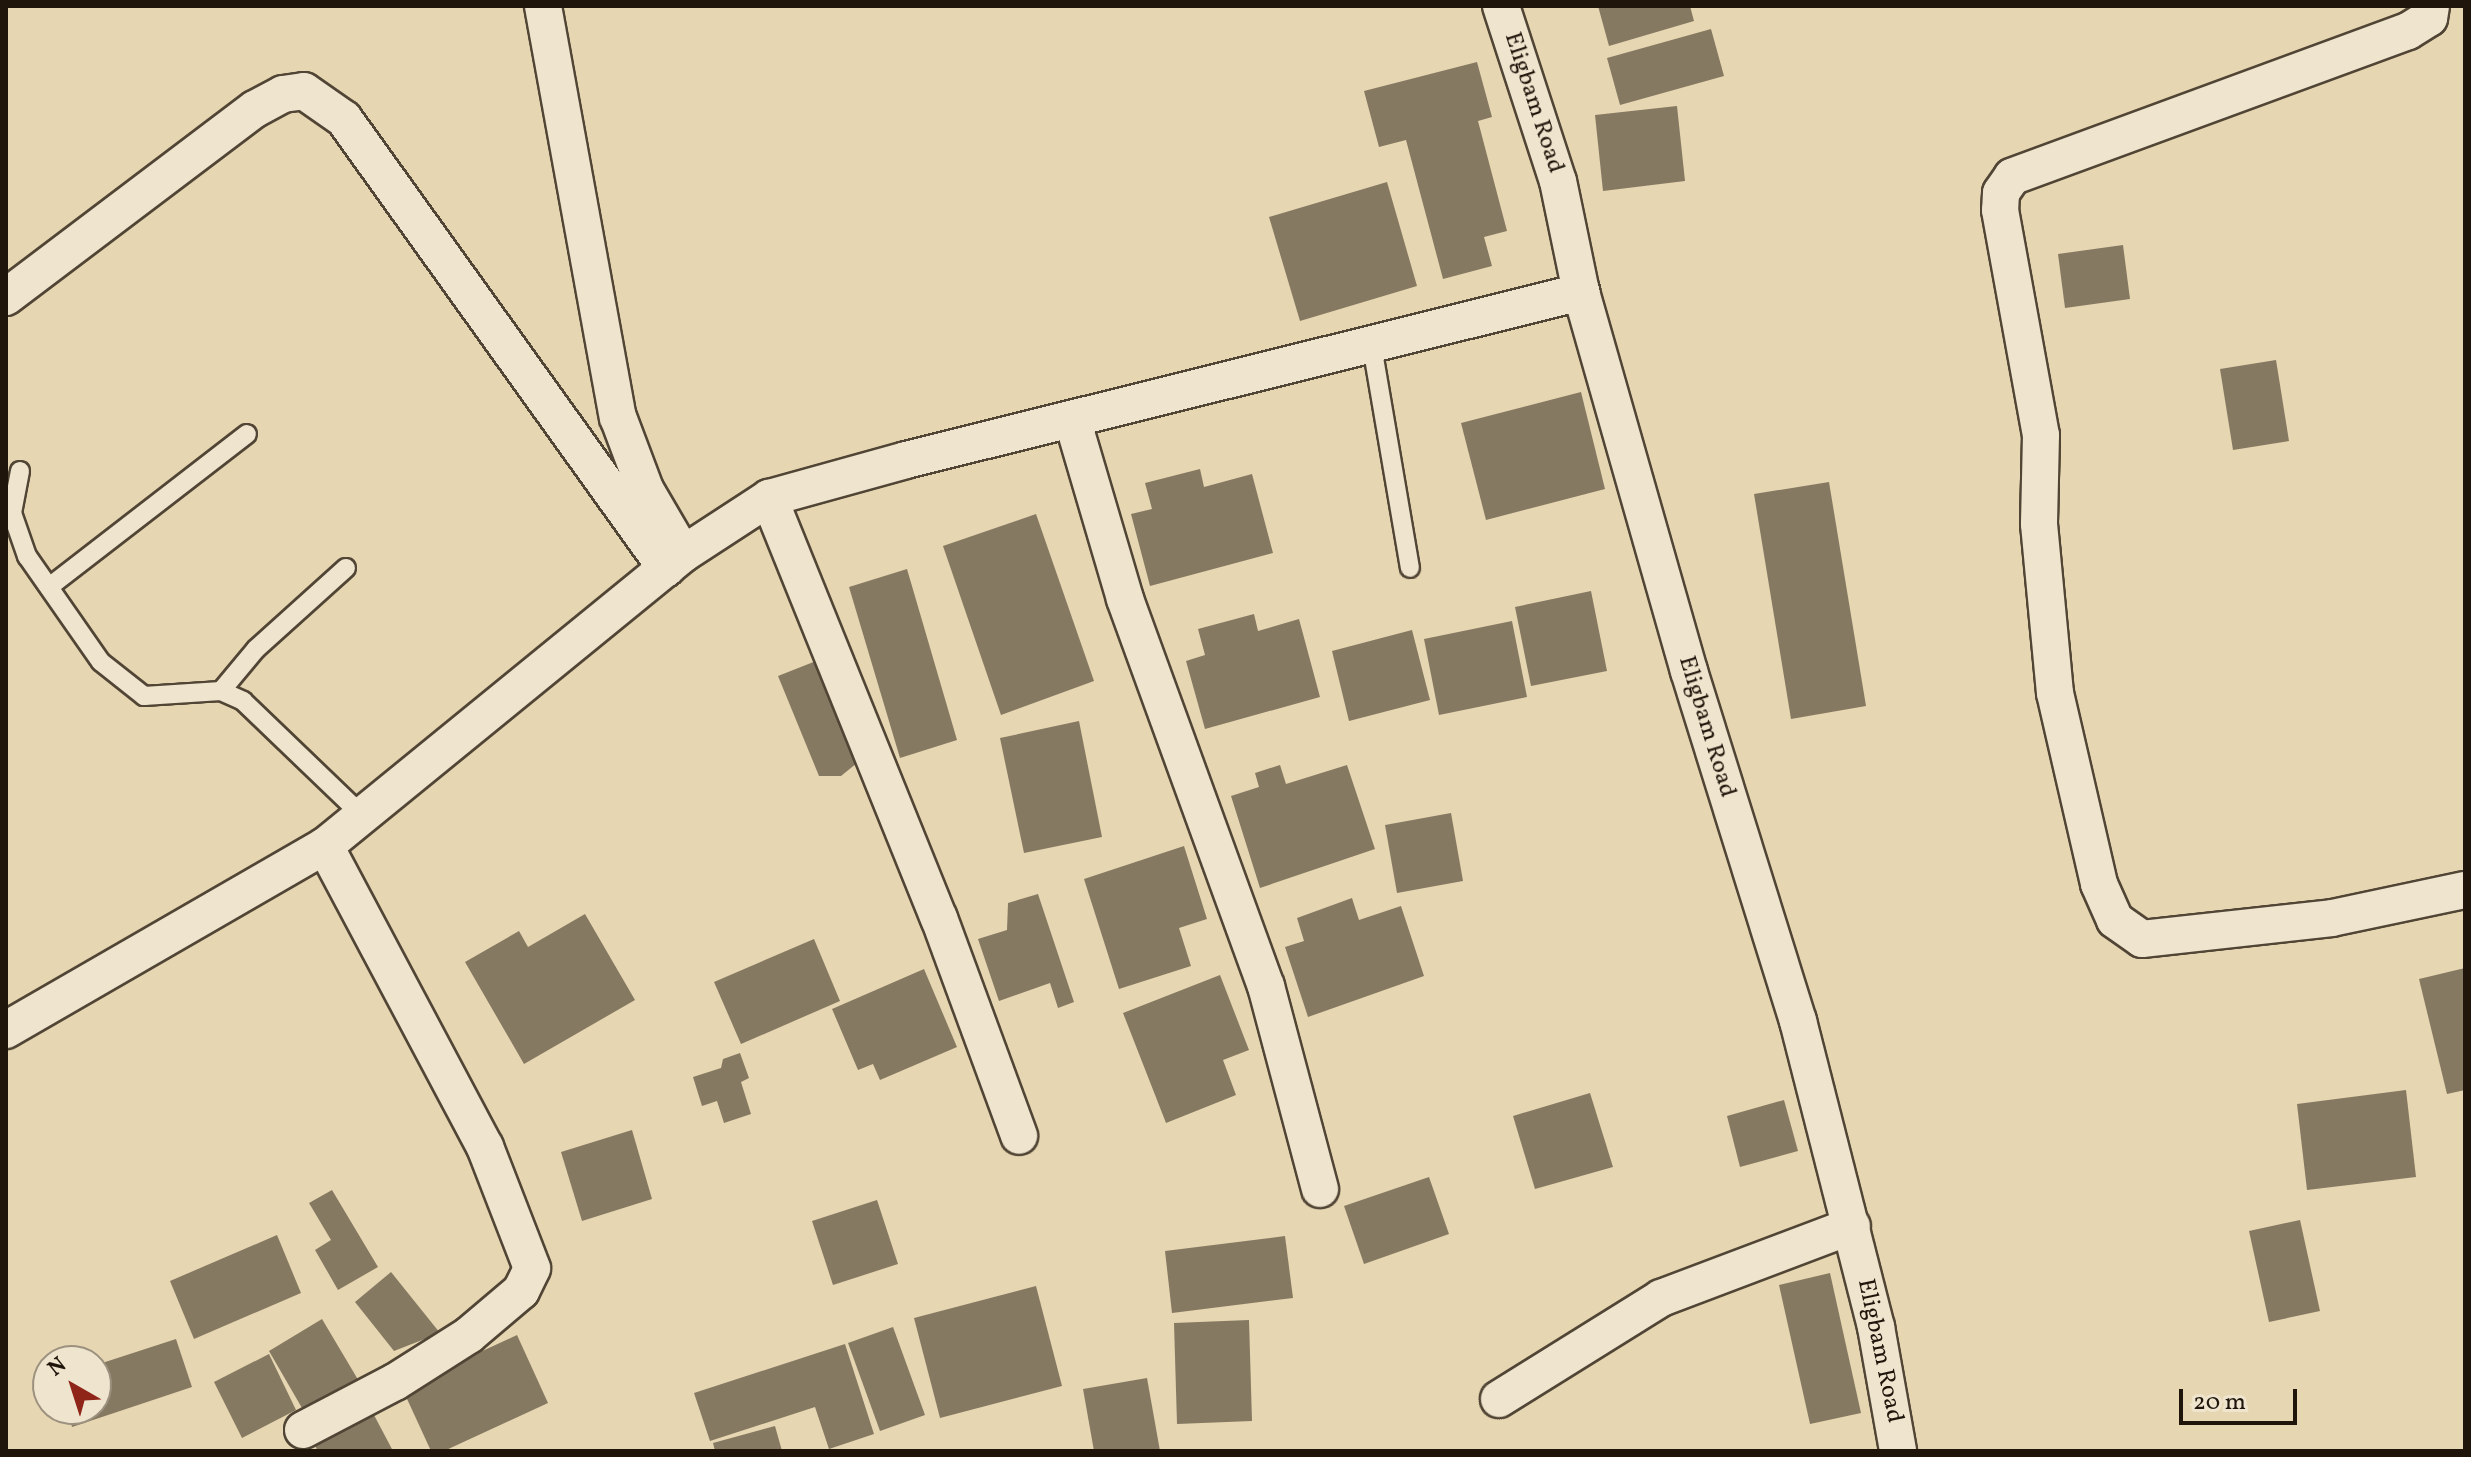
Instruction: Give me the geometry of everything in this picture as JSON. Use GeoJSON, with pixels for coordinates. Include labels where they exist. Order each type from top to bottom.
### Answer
{"type":"FeatureCollection","features":[{"type":"Feature","properties":{"kind":"street"},"geometry":{"type":"LineString","coordinates":[[543,6],[618,417],[674,561]]}},
{"type":"Feature","properties":{"kind":"street","name":"Eligbam Road"},"geometry":{"type":"LineString","coordinates":[[1501,6],[1558,181],[1581,292],[1689,671],[1798,1021],[1852,1226],[1898,1451]]}},
{"type":"Feature","properties":{"kind":"street"},"geometry":{"type":"LineString","coordinates":[[2431,6],[2429,18],[2408,31],[2012,177],[2001,193],[2000,210],[2041,435],[2039,524],[2055,693],[2099,884],[2115,920],[2142,939],[2332,918],[2465,890]]}},
{"type":"Feature","properties":{"kind":"street"},"geometry":{"type":"LineString","coordinates":[[6,297],[255,109],[283,94],[304,91],[344,119],[674,561]]}},
{"type":"Feature","properties":{"kind":"street"},"geometry":{"type":"LineString","coordinates":[[6,1030],[325,846],[674,561],[769,498],[906,460],[1073,422],[1581,292]]}},
{"type":"Feature","properties":{"kind":"street"},"geometry":{"type":"LineString","coordinates":[[1073,422],[1125,599],[1266,986],[1320,1189]]}},
{"type":"Feature","properties":{"kind":"street"},"geometry":{"type":"LineString","coordinates":[[769,498],[933,904],[1019,1136]]}},
{"type":"Feature","properties":{"kind":"street"},"geometry":{"type":"LineString","coordinates":[[303,1430],[395,1382],[469,1335],[521,1291],[532,1268],[485,1147],[325,846]]}},
{"type":"Feature","properties":{"kind":"street"},"geometry":{"type":"LineString","coordinates":[[1499,1399],[1661,1298],[1852,1226]]}},
{"type":"Feature","properties":{"kind":"lane"},"geometry":{"type":"LineString","coordinates":[[1372,346],[1410,568]]}},
{"type":"Feature","properties":{"kind":"lane"},"geometry":{"type":"LineString","coordinates":[[49,587],[247,434]]}},
{"type":"Feature","properties":{"kind":"lane"},"geometry":{"type":"LineString","coordinates":[[20,471],[12,513],[27,556],[101,662],[144,696],[221,691],[243,701],[363,816]]}},
{"type":"Feature","properties":{"kind":"lane"},"geometry":{"type":"LineString","coordinates":[[221,691],[256,649],[346,568]]}},
{"type":"Feature","properties":{"kind":"building"},"geometry":{"type":"Polygon","coordinates":[[[1598,6],[1690,6],[1694,21],[1609,46],[1598,6]]]}},
{"type":"Feature","properties":{"kind":"building"},"geometry":{"type":"Polygon","coordinates":[[[1711,29],[1724,76],[1620,105],[1607,58],[1711,29]]]}},
{"type":"Feature","properties":{"kind":"building"},"geometry":{"type":"Polygon","coordinates":[[[1477,62],[1492,117],[1478,121],[1507,231],[1484,237],[1492,266],[1443,279],[1406,140],[1379,147],[1364,91],[1477,62]]]}},
{"type":"Feature","properties":{"kind":"building"},"geometry":{"type":"Polygon","coordinates":[[[1677,106],[1685,181],[1603,191],[1595,115],[1677,106]]]}},
{"type":"Feature","properties":{"kind":"building"},"geometry":{"type":"Polygon","coordinates":[[[1387,182],[1417,286],[1300,321],[1269,217],[1387,182]]]}},
{"type":"Feature","properties":{"kind":"building"},"geometry":{"type":"Polygon","coordinates":[[[2123,245],[2130,299],[2065,308],[2058,254],[2123,245]]]}},
{"type":"Feature","properties":{"kind":"building"},"geometry":{"type":"Polygon","coordinates":[[[2276,360],[2289,441],[2233,450],[2220,369],[2276,360]]]}},
{"type":"Feature","properties":{"kind":"building"},"geometry":{"type":"Polygon","coordinates":[[[1581,392],[1605,489],[1486,520],[1461,423],[1581,392]]]}},
{"type":"Feature","properties":{"kind":"building"},"geometry":{"type":"Polygon","coordinates":[[[1200,469],[1204,487],[1252,474],[1273,553],[1150,586],[1131,514],[1152,509],[1145,483],[1200,469]]]}},
{"type":"Feature","properties":{"kind":"building"},"geometry":{"type":"Polygon","coordinates":[[[1829,482],[1866,706],[1791,719],[1754,494],[1829,482]]]}},
{"type":"Feature","properties":{"kind":"building"},"geometry":{"type":"Polygon","coordinates":[[[1036,514],[1094,681],[1001,715],[943,546],[1036,514]]]}},
{"type":"Feature","properties":{"kind":"building"},"geometry":{"type":"Polygon","coordinates":[[[907,569],[957,740],[900,758],[849,587],[907,569]]]}},
{"type":"Feature","properties":{"kind":"building"},"geometry":{"type":"Polygon","coordinates":[[[1591,591],[1607,671],[1531,686],[1515,607],[1591,591]]]}},
{"type":"Feature","properties":{"kind":"building"},"geometry":{"type":"Polygon","coordinates":[[[1254,614],[1258,631],[1299,619],[1320,697],[1205,729],[1186,661],[1205,655],[1198,629],[1254,614]]]}},
{"type":"Feature","properties":{"kind":"building"},"geometry":{"type":"Polygon","coordinates":[[[1512,621],[1527,697],[1439,715],[1424,639],[1512,621]]]}},
{"type":"Feature","properties":{"kind":"building"},"geometry":{"type":"Polygon","coordinates":[[[1412,630],[1430,700],[1349,721],[1332,651],[1412,630]]]}},
{"type":"Feature","properties":{"kind":"building"},"geometry":{"type":"Polygon","coordinates":[[[816,661],[857,763],[841,776],[819,776],[778,676],[816,661]]]}},
{"type":"Feature","properties":{"kind":"building"},"geometry":{"type":"Polygon","coordinates":[[[1079,721],[1102,837],[1024,853],[1000,738],[1079,721]]]}},
{"type":"Feature","properties":{"kind":"building"},"geometry":{"type":"Polygon","coordinates":[[[1280,765],[1286,784],[1347,765],[1375,849],[1260,888],[1231,796],[1259,787],[1255,773],[1280,765]]]}},
{"type":"Feature","properties":{"kind":"building"},"geometry":{"type":"Polygon","coordinates":[[[1451,813],[1463,881],[1397,893],[1385,825],[1451,813]]]}},
{"type":"Feature","properties":{"kind":"building"},"geometry":{"type":"Polygon","coordinates":[[[1184,846],[1207,919],[1179,928],[1191,966],[1119,989],[1084,879],[1184,846]]]}},
{"type":"Feature","properties":{"kind":"building"},"geometry":{"type":"Polygon","coordinates":[[[1038,894],[1074,1002],[1058,1008],[1050,983],[999,1001],[978,939],[1007,930],[1008,903],[1038,894]]]}},
{"type":"Feature","properties":{"kind":"building"},"geometry":{"type":"Polygon","coordinates":[[[1352,898],[1359,920],[1401,906],[1424,976],[1308,1017],[1285,947],[1304,941],[1297,918],[1352,898]]]}},
{"type":"Feature","properties":{"kind":"building"},"geometry":{"type":"Polygon","coordinates":[[[585,914],[635,1000],[524,1064],[465,962],[519,931],[528,947],[585,914]]]}},
{"type":"Feature","properties":{"kind":"building"},"geometry":{"type":"Polygon","coordinates":[[[814,939],[840,1001],[741,1044],[714,982],[814,939]]]}},
{"type":"Feature","properties":{"kind":"building"},"geometry":{"type":"Polygon","coordinates":[[[2465,968],[2465,1090],[2447,1094],[2419,979],[2465,968]]]}},
{"type":"Feature","properties":{"kind":"building"},"geometry":{"type":"Polygon","coordinates":[[[924,969],[957,1047],[880,1080],[873,1064],[858,1070],[832,1009],[924,969]]]}},
{"type":"Feature","properties":{"kind":"building"},"geometry":{"type":"Polygon","coordinates":[[[1220,975],[1249,1050],[1223,1060],[1236,1095],[1166,1123],[1123,1013],[1220,975]]]}},
{"type":"Feature","properties":{"kind":"building"},"geometry":{"type":"Polygon","coordinates":[[[740,1053],[749,1078],[741,1082],[751,1114],[724,1123],[717,1101],[702,1106],[693,1077],[721,1068],[723,1059],[740,1053]]]}},
{"type":"Feature","properties":{"kind":"building"},"geometry":{"type":"Polygon","coordinates":[[[2406,1090],[2416,1177],[2307,1190],[2297,1104],[2406,1090]]]}},
{"type":"Feature","properties":{"kind":"building"},"geometry":{"type":"Polygon","coordinates":[[[1590,1093],[1613,1167],[1535,1189],[1513,1116],[1590,1093]]]}},
{"type":"Feature","properties":{"kind":"building"},"geometry":{"type":"Polygon","coordinates":[[[1784,1100],[1798,1151],[1740,1167],[1727,1116],[1784,1100]]]}},
{"type":"Feature","properties":{"kind":"building"},"geometry":{"type":"Polygon","coordinates":[[[632,1130],[652,1199],[582,1221],[561,1152],[632,1130]]]}},
{"type":"Feature","properties":{"kind":"building"},"geometry":{"type":"Polygon","coordinates":[[[1429,1177],[1449,1234],[1364,1264],[1344,1206],[1429,1177]]]}},
{"type":"Feature","properties":{"kind":"building"},"geometry":{"type":"Polygon","coordinates":[[[332,1190],[378,1267],[338,1290],[315,1250],[331,1240],[309,1203],[332,1190]]]}},
{"type":"Feature","properties":{"kind":"building"},"geometry":{"type":"Polygon","coordinates":[[[877,1200],[898,1264],[833,1285],[812,1221],[877,1200]]]}},
{"type":"Feature","properties":{"kind":"building"},"geometry":{"type":"Polygon","coordinates":[[[2300,1220],[2320,1311],[2269,1322],[2249,1231],[2300,1220]]]}},
{"type":"Feature","properties":{"kind":"building"},"geometry":{"type":"Polygon","coordinates":[[[277,1235],[301,1293],[194,1339],[170,1281],[277,1235]]]}},
{"type":"Feature","properties":{"kind":"building"},"geometry":{"type":"Polygon","coordinates":[[[1285,1236],[1293,1298],[1172,1313],[1165,1251],[1285,1236]]]}},
{"type":"Feature","properties":{"kind":"building"},"geometry":{"type":"Polygon","coordinates":[[[391,1272],[440,1333],[394,1351],[355,1302],[391,1272]]]}},
{"type":"Feature","properties":{"kind":"building"},"geometry":{"type":"Polygon","coordinates":[[[1830,1273],[1861,1413],[1810,1424],[1779,1285],[1830,1273]]]}},
{"type":"Feature","properties":{"kind":"building"},"geometry":{"type":"Polygon","coordinates":[[[1036,1286],[1062,1386],[940,1418],[914,1318],[1036,1286]]]}},
{"type":"Feature","properties":{"kind":"building"},"geometry":{"type":"Polygon","coordinates":[[[322,1319],[360,1383],[306,1415],[269,1351],[322,1319]]]}},
{"type":"Feature","properties":{"kind":"building"},"geometry":{"type":"Polygon","coordinates":[[[1249,1320],[1252,1421],[1177,1424],[1174,1323],[1249,1320]]]}},
{"type":"Feature","properties":{"kind":"building"},"geometry":{"type":"Polygon","coordinates":[[[893,1327],[925,1415],[880,1431],[848,1343],[893,1327]]]}},
{"type":"Feature","properties":{"kind":"building"},"geometry":{"type":"Polygon","coordinates":[[[517,1335],[548,1403],[444,1451],[431,1451],[402,1388],[517,1335]]]}},
{"type":"Feature","properties":{"kind":"building"},"geometry":{"type":"Polygon","coordinates":[[[176,1339],[192,1387],[112,1414],[112,1360],[176,1339]]]}},
{"type":"Feature","properties":{"kind":"building"},"geometry":{"type":"Polygon","coordinates":[[[845,1344],[874,1434],[829,1449],[815,1407],[710,1441],[694,1393],[845,1344]]]}},
{"type":"Feature","properties":{"kind":"building"},"geometry":{"type":"Polygon","coordinates":[[[269,1354],[296,1410],[242,1438],[214,1382],[269,1354]]]}},
{"type":"Feature","properties":{"kind":"building"},"geometry":{"type":"Polygon","coordinates":[[[1147,1378],[1160,1451],[1094,1451],[1083,1389],[1147,1378]]]}},
{"type":"Feature","properties":{"kind":"building"},"geometry":{"type":"Polygon","coordinates":[[[374,1415],[393,1451],[318,1451],[315,1446],[374,1415]]]}},
{"type":"Feature","properties":{"kind":"building"},"geometry":{"type":"Polygon","coordinates":[[[775,1426],[782,1451],[715,1451],[713,1443],[775,1426]]]}}]}
